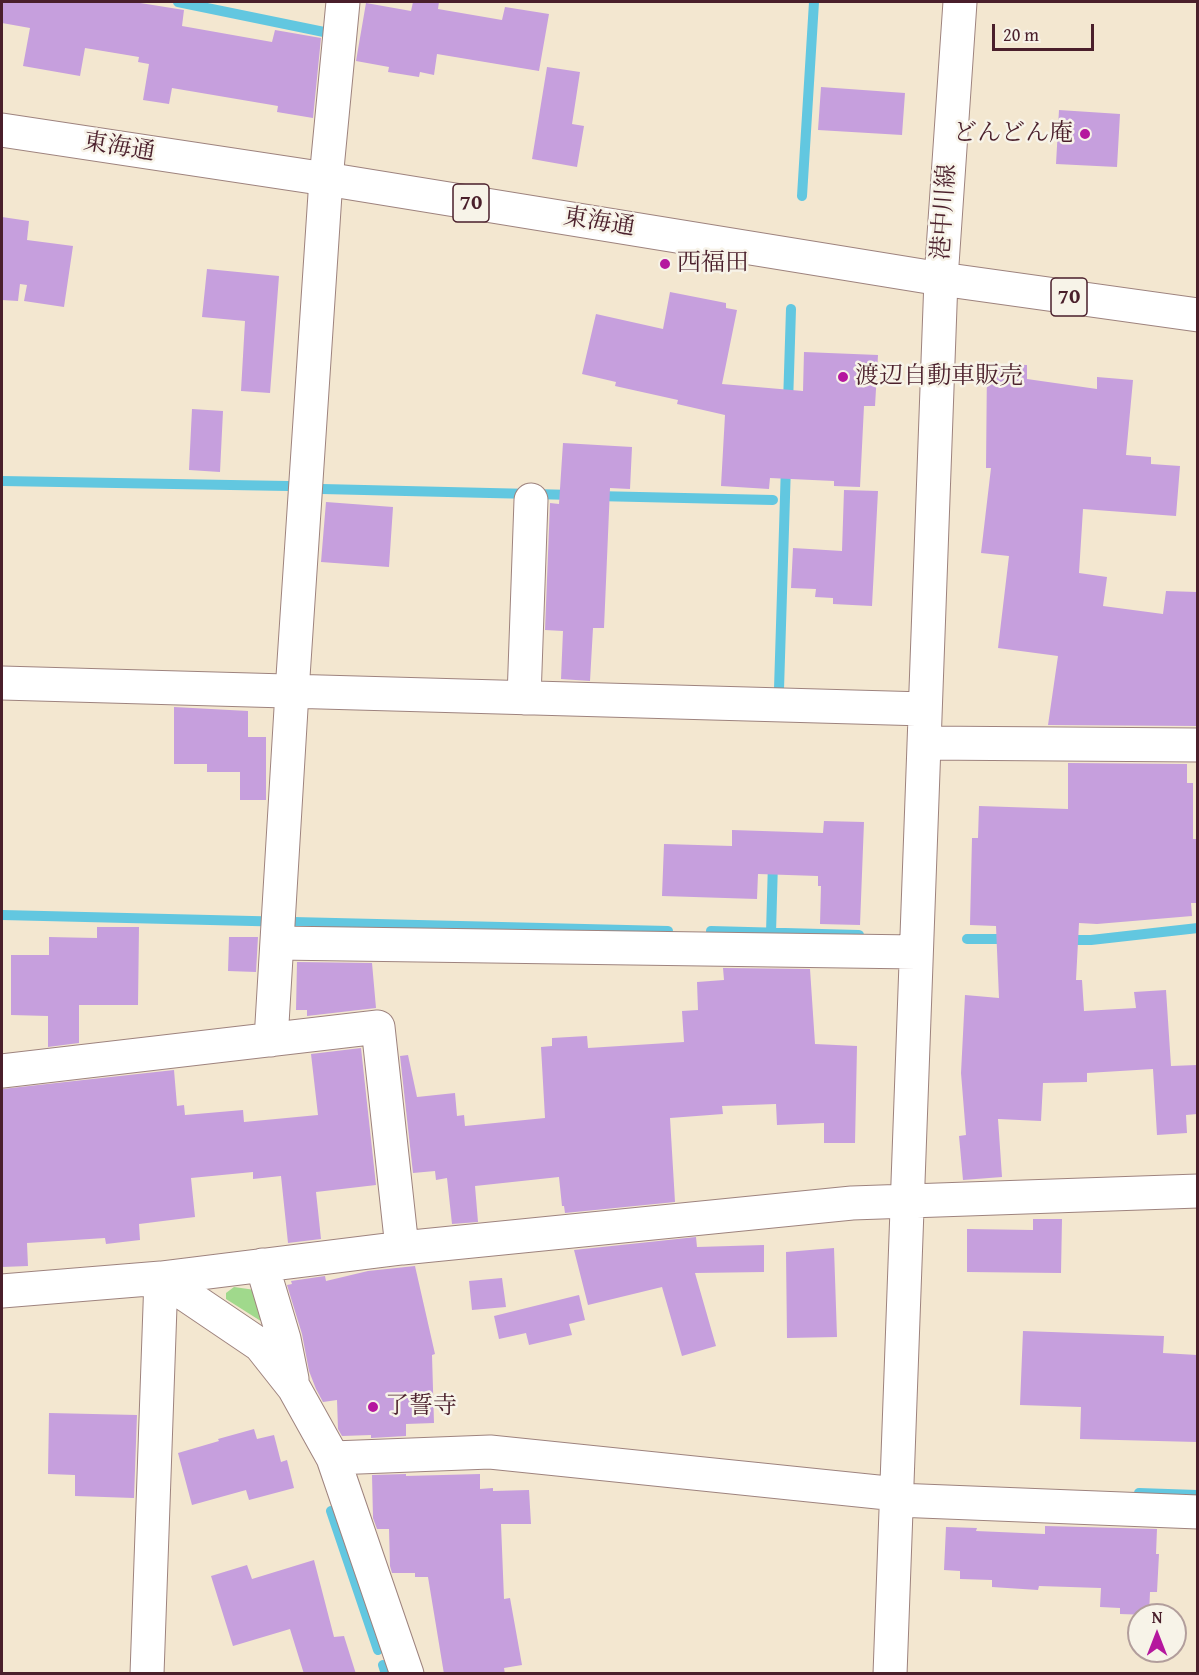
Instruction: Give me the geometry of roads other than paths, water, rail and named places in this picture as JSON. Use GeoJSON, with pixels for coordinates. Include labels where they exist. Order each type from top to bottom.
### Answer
{"type":"FeatureCollection","features":[{"type":"Feature","properties":{"kind":"street"},"geometry":{"type":"LineString","coordinates":[[271,1040],[326,179],[343,2]]}},
{"type":"Feature","properties":{"kind":"street","name":"港中川線"},"geometry":{"type":"LineString","coordinates":[[890,1674],[941,279],[960,2]]}},
{"type":"Feature","properties":{"kind":"street","name":"東海通"},"geometry":{"type":"LineString","coordinates":[[2,130],[326,179],[941,279],[1197,315]]}},
{"type":"Feature","properties":{"kind":"street"},"geometry":{"type":"LineString","coordinates":[[524,698],[531,500]]}},
{"type":"Feature","properties":{"kind":"street"},"geometry":{"type":"LineString","coordinates":[[2,683],[925,710]]}},
{"type":"Feature","properties":{"kind":"street"},"geometry":{"type":"LineString","coordinates":[[924,743],[1197,745]]}},
{"type":"Feature","properties":{"kind":"street"},"geometry":{"type":"LineString","coordinates":[[278,928],[916,952]]}},
{"type":"Feature","properties":{"kind":"street"},"geometry":{"type":"LineString","coordinates":[[2,1071],[378,1027],[402,1248]]}},
{"type":"Feature","properties":{"kind":"street"},"geometry":{"type":"LineString","coordinates":[[2,1291],[161,1278],[402,1248],[852,1203],[1197,1191]]}},
{"type":"Feature","properties":{"kind":"street"},"geometry":{"type":"LineString","coordinates":[[262,1265],[284,1339],[294,1388]]}},
{"type":"Feature","properties":{"kind":"street"},"geometry":{"type":"LineString","coordinates":[[161,1278],[260,1345],[294,1388],[333,1458],[407,1674]]}},
{"type":"Feature","properties":{"kind":"street"},"geometry":{"type":"LineString","coordinates":[[147,1674],[161,1278]]}},
{"type":"Feature","properties":{"kind":"street"},"geometry":{"type":"LineString","coordinates":[[333,1458],[490,1452],[896,1497],[1197,1512]]}},
{"type":"Feature","properties":{"kind":"waterway"},"geometry":{"type":"LineString","coordinates":[[178,2],[324,32]]}},
{"type":"Feature","properties":{"kind":"waterway"},"geometry":{"type":"LineString","coordinates":[[802,196],[814,2]]}},
{"type":"Feature","properties":{"kind":"waterway"},"geometry":{"type":"LineString","coordinates":[[788,404],[791,309]]}},
{"type":"Feature","properties":{"kind":"waterway"},"geometry":{"type":"LineString","coordinates":[[779,689],[786,465]]}},
{"type":"Feature","properties":{"kind":"waterway"},"geometry":{"type":"LineString","coordinates":[[2,481],[288,486]]}},
{"type":"Feature","properties":{"kind":"waterway"},"geometry":{"type":"LineString","coordinates":[[322,489],[574,495]]}},
{"type":"Feature","properties":{"kind":"waterway"},"geometry":{"type":"LineString","coordinates":[[595,496],[773,500]]}},
{"type":"Feature","properties":{"kind":"waterway"},"geometry":{"type":"LineString","coordinates":[[771,933],[773,862]]}},
{"type":"Feature","properties":{"kind":"waterway"},"geometry":{"type":"LineString","coordinates":[[2,915],[668,931]]}},
{"type":"Feature","properties":{"kind":"waterway"},"geometry":{"type":"LineString","coordinates":[[1066,940],[1091,940],[1198,928]]}},
{"type":"Feature","properties":{"kind":"waterway"},"geometry":{"type":"LineString","coordinates":[[711,931],[859,935]]}},
{"type":"Feature","properties":{"kind":"waterway"},"geometry":{"type":"LineString","coordinates":[[967,939],[1008,939]]}},
{"type":"Feature","properties":{"kind":"waterway"},"geometry":{"type":"LineString","coordinates":[[1139,1493],[1197,1495]]}},
{"type":"Feature","properties":{"kind":"waterway"},"geometry":{"type":"LineString","coordinates":[[331,1511],[378,1650]]}},
{"type":"Feature","properties":{"kind":"waterway"},"geometry":{"type":"LineString","coordinates":[[383,1665],[386,1674]]}},
{"type":"Feature","properties":{"kind":"place","name":"どんどん庵"},"geometry":{"type":"Point","coordinates":[1085,134]}},
{"type":"Feature","properties":{"kind":"place","name":"西福田"},"geometry":{"type":"Point","coordinates":[665,264]}},
{"type":"Feature","properties":{"kind":"place","name":"渡辺自動車販売"},"geometry":{"type":"Point","coordinates":[843,377]}},
{"type":"Feature","properties":{"kind":"place","name":"了誓寺"},"geometry":{"type":"Point","coordinates":[373,1407]}}]}
